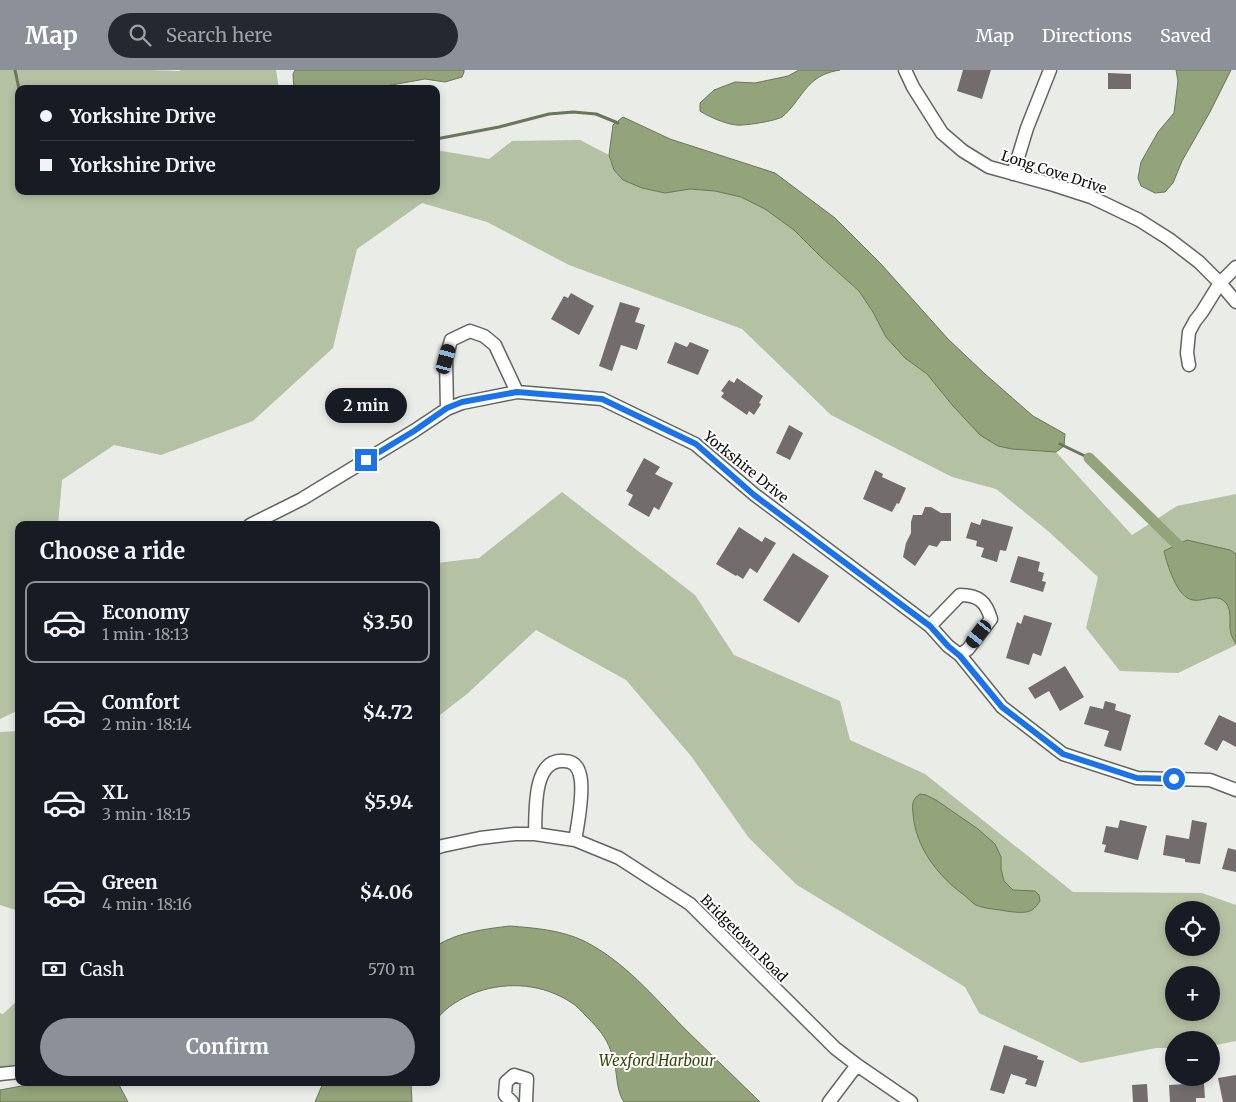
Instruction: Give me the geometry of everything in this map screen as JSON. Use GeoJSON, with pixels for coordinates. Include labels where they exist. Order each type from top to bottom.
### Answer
{"type":"FeatureCollection","features":[{"type":"Feature","properties":{"kind":"street","name":"Long Cove Drive"},"geometry":{"type":"LineString","coordinates":[[905,70],[913,87],[942,133],[962,150],[989,167],[1091,197],[1139,220],[1169,239],[1199,262],[1236,302]]}},
{"type":"Feature","properties":{"kind":"street"},"geometry":{"type":"LineString","coordinates":[[1014,174],[1027,128],[1050,70]]}},
{"type":"Feature","properties":{"kind":"street"},"geometry":{"type":"LineString","coordinates":[[1189,365],[1187,353],[1189,332],[1194,321],[1202,312],[1220,283],[1236,267]]}},
{"type":"Feature","properties":{"kind":"street"},"geometry":{"type":"LineString","coordinates":[[447,408],[446,359],[451,340],[470,330],[484,336],[495,346],[517,392]]}},
{"type":"Feature","properties":{"kind":"street","name":"Yorkshire Drive"},"geometry":{"type":"LineString","coordinates":[[258,521],[302,499],[414,431],[447,408],[462,402],[517,392],[602,399],[696,444],[754,495],[930,626],[960,656],[1002,707],[1063,754],[1137,778],[1210,780],[1236,790]]}},
{"type":"Feature","properties":{"kind":"street"},"geometry":{"type":"LineString","coordinates":[[930,626],[960,596],[970,595],[978,598],[988,608],[991,619],[968,649],[960,656]]}},
{"type":"Feature","properties":{"kind":"street"},"geometry":{"type":"LineString","coordinates":[[535,834],[536,801],[540,779],[550,763],[566,761],[577,766],[582,787],[575,840]]}},
{"type":"Feature","properties":{"kind":"street","name":"Bridgetown Road"},"geometry":{"type":"LineString","coordinates":[[440,847],[480,838],[535,834],[575,840],[619,858],[690,904],[835,1048],[910,1102]]}},
{"type":"Feature","properties":{"kind":"street"},"geometry":{"type":"LineString","coordinates":[[829,1102],[857,1065]]}},
{"type":"Feature","properties":{"kind":"street"},"geometry":{"type":"LineString","coordinates":[[0,1074],[15,1072]]}},
{"type":"Feature","properties":{"kind":"street"},"geometry":{"type":"LineString","coordinates":[[512,1102],[505,1095],[506,1082],[514,1075],[527,1079],[526,1102]]}},
{"type":"Feature","properties":{"kind":"shaded area"},"geometry":{"type":"Polygon","coordinates":[[[0,70],[276,70],[278,85],[15,85],[15,195],[440,195],[440,151],[489,159],[512,141],[580,140],[609,155],[614,170],[623,180],[642,188],[665,193],[690,189],[715,191],[741,197],[765,209],[794,230],[859,291],[905,358],[927,374],[980,435],[1012,449],[1056,452],[1132,535],[1177,506],[1236,494],[1236,645],[1178,673],[1120,671],[1086,628],[1098,577],[1048,531],[996,489],[952,477],[831,415],[742,329],[569,265],[487,222],[422,203],[357,249],[333,348],[253,421],[161,455],[114,445],[62,480],[58,521],[15,521],[15,712],[0,719],[0,70]]]}},
{"type":"Feature","properties":{"kind":"shaded area"},"geometry":{"type":"Polygon","coordinates":[[[562,492],[695,595],[734,655],[840,701],[850,740],[925,774],[1073,892],[1202,893],[1236,905],[1236,1041],[1220,1044],[1220,1031],[1165,1031],[1165,1048],[1156,1048],[1081,1063],[979,1013],[965,987],[797,885],[749,838],[691,756],[626,680],[536,630],[467,694],[440,715],[440,563],[479,558],[562,492]]]}},
{"type":"Feature","properties":{"kind":"shaded area"},"geometry":{"type":"Polygon","coordinates":[[[15,731],[15,910],[0,905],[0,732],[15,731]]]}},
{"type":"Feature","properties":{"kind":"shaded area"},"geometry":{"type":"Polygon","coordinates":[[[15,1003],[15,1065],[8,1068],[0,1068],[0,1013],[3,1014],[15,1003]]]}},
{"type":"Feature","properties":{"kind":"water"},"geometry":{"type":"Polygon","coordinates":[[[295,70],[464,70],[462,77],[445,82],[425,79],[391,85],[294,85],[293,74],[295,70]]]}},
{"type":"Feature","properties":{"kind":"water"},"geometry":{"type":"Polygon","coordinates":[[[799,70],[840,70],[819,77],[805,90],[794,105],[778,119],[736,125],[718,120],[700,111],[700,103],[714,90],[735,82],[755,83],[788,76],[799,70]]]}},
{"type":"Feature","properties":{"kind":"water"},"geometry":{"type":"Polygon","coordinates":[[[1176,70],[1231,70],[1182,161],[1173,183],[1165,192],[1155,193],[1141,186],[1138,178],[1141,162],[1158,132],[1174,113],[1178,81],[1176,70]]]}},
{"type":"Feature","properties":{"kind":"water"},"geometry":{"type":"Polygon","coordinates":[[[623,117],[670,139],[775,173],[835,218],[881,264],[948,339],[985,374],[1033,416],[1065,434],[1064,446],[1056,452],[1012,449],[998,446],[980,435],[927,374],[905,358],[886,337],[859,291],[794,230],[765,209],[741,197],[715,191],[690,189],[665,193],[642,188],[623,180],[614,170],[609,155],[613,125],[623,117]]]}},
{"type":"Feature","properties":{"kind":"water"},"geometry":{"type":"Polygon","coordinates":[[[1187,540],[1230,550],[1236,554],[1236,644],[1230,630],[1230,614],[1226,603],[1219,598],[1193,600],[1187,598],[1174,580],[1164,551],[1187,540]]]}},
{"type":"Feature","properties":{"kind":"water"},"geometry":{"type":"Polygon","coordinates":[[[920,794],[936,800],[978,829],[995,844],[1001,857],[1004,881],[1013,890],[1035,891],[1039,895],[1040,901],[1032,910],[1019,912],[991,909],[976,905],[945,879],[929,860],[918,837],[913,802],[920,794]]]}},
{"type":"Feature","properties":{"kind":"water","name":"Wexford Harbour"},"geometry":{"type":"Polygon","coordinates":[[[510,926],[557,932],[575,937],[599,949],[637,980],[760,1102],[624,1102],[619,1089],[612,1055],[602,1033],[574,1004],[538,988],[501,986],[477,992],[454,1003],[440,1016],[440,944],[462,934],[510,926]]]}},
{"type":"Feature","properties":{"kind":"water"},"geometry":{"type":"Polygon","coordinates":[[[22,1086],[120,1086],[128,1102],[0,1102],[0,1090],[22,1086]]]}},
{"type":"Feature","properties":{"kind":"water"},"geometry":{"type":"Polygon","coordinates":[[[322,1086],[411,1086],[412,1102],[315,1102],[322,1086]]]}},
{"type":"Feature","properties":{"kind":"building"},"geometry":{"type":"Polygon","coordinates":[[[963,70],[991,70],[982,99],[957,91],[963,70]]]}},
{"type":"Feature","properties":{"kind":"building"},"geometry":{"type":"Polygon","coordinates":[[[1108,73],[1131,74],[1131,89],[1108,89],[1108,73]]]}},
{"type":"Feature","properties":{"kind":"building"},"geometry":{"type":"Polygon","coordinates":[[[571,293],[594,306],[579,335],[551,319],[564,296],[568,298],[571,293]]]}},
{"type":"Feature","properties":{"kind":"building"},"geometry":{"type":"Polygon","coordinates":[[[620,302],[640,308],[635,322],[645,325],[637,350],[621,345],[612,371],[599,366],[620,302]]]}},
{"type":"Feature","properties":{"kind":"building"},"geometry":{"type":"Polygon","coordinates":[[[675,342],[687,347],[690,342],[709,350],[698,375],[667,363],[675,342]]]}},
{"type":"Feature","properties":{"kind":"building"},"geometry":{"type":"Polygon","coordinates":[[[737,378],[763,396],[759,403],[761,404],[754,415],[749,411],[747,415],[721,397],[724,393],[721,391],[729,380],[734,383],[737,378]]]}},
{"type":"Feature","properties":{"kind":"building"},"geometry":{"type":"Polygon","coordinates":[[[789,425],[803,433],[790,460],[776,453],[789,425]]]}},
{"type":"Feature","properties":{"kind":"building"},"geometry":{"type":"Polygon","coordinates":[[[644,458],[660,467],[655,474],[673,483],[659,510],[654,507],[649,517],[628,505],[633,495],[626,491],[644,458]]]}},
{"type":"Feature","properties":{"kind":"building"},"geometry":{"type":"Polygon","coordinates":[[[875,470],[883,474],[882,477],[906,488],[899,504],[897,503],[892,512],[863,499],[875,470]]]}},
{"type":"Feature","properties":{"kind":"building"},"geometry":{"type":"Polygon","coordinates":[[[925,507],[931,507],[941,513],[951,513],[951,541],[941,541],[937,547],[929,545],[915,566],[903,557],[906,543],[911,533],[913,515],[922,515],[925,507]]]}},
{"type":"Feature","properties":{"kind":"building"},"geometry":{"type":"Polygon","coordinates":[[[982,519],[1013,527],[1006,551],[1000,550],[997,562],[981,557],[984,548],[976,546],[977,541],[966,538],[971,522],[980,525],[982,519]]]}},
{"type":"Feature","properties":{"kind":"building"},"geometry":{"type":"Polygon","coordinates":[[[739,527],[762,542],[765,537],[776,543],[757,573],[750,568],[743,579],[716,564],[739,527]]]}},
{"type":"Feature","properties":{"kind":"building"},"geometry":{"type":"Polygon","coordinates":[[[793,553],[829,576],[799,623],[763,600],[793,553]]]}},
{"type":"Feature","properties":{"kind":"building"},"geometry":{"type":"Polygon","coordinates":[[[1018,556],[1040,562],[1038,571],[1044,573],[1042,581],[1046,582],[1043,592],[1010,582],[1018,556]]]}},
{"type":"Feature","properties":{"kind":"building"},"geometry":{"type":"Polygon","coordinates":[[[1024,615],[1052,623],[1041,656],[1033,653],[1029,665],[1006,658],[1017,622],[1021,624],[1024,615]]]}},
{"type":"Feature","properties":{"kind":"building"},"geometry":{"type":"Polygon","coordinates":[[[1065,666],[1084,697],[1060,711],[1049,691],[1035,699],[1028,688],[1065,666]]]}},
{"type":"Feature","properties":{"kind":"building"},"geometry":{"type":"Polygon","coordinates":[[[1105,701],[1116,704],[1115,710],[1131,715],[1121,751],[1104,746],[1109,731],[1084,724],[1090,706],[1103,709],[1105,701]]]}},
{"type":"Feature","properties":{"kind":"building"},"geometry":{"type":"Polygon","coordinates":[[[1219,715],[1236,723],[1236,747],[1223,740],[1217,751],[1204,744],[1219,715]]]}},
{"type":"Feature","properties":{"kind":"building"},"geometry":{"type":"Polygon","coordinates":[[[1120,820],[1147,826],[1138,860],[1104,852],[1106,845],[1102,844],[1106,826],[1118,828],[1120,820]]]}},
{"type":"Feature","properties":{"kind":"building"},"geometry":{"type":"Polygon","coordinates":[[[1192,820],[1207,823],[1200,864],[1185,862],[1185,859],[1163,855],[1166,835],[1189,839],[1192,820]]]}},
{"type":"Feature","properties":{"kind":"building"},"geometry":{"type":"Polygon","coordinates":[[[1228,848],[1236,850],[1236,872],[1222,869],[1228,848]]]}},
{"type":"Feature","properties":{"kind":"building"},"geometry":{"type":"Polygon","coordinates":[[[1004,1045],[1038,1056],[1037,1059],[1044,1061],[1036,1087],[1025,1084],[1027,1079],[1011,1074],[1004,1094],[990,1090],[1004,1045]]]}},
{"type":"Feature","properties":{"kind":"building"},"geometry":{"type":"Polygon","coordinates":[[[1236,1075],[1236,1102],[1223,1102],[1220,1078],[1236,1075]]]}},
{"type":"Feature","properties":{"kind":"building"},"geometry":{"type":"Polygon","coordinates":[[[1147,1084],[1148,1102],[1133,1102],[1132,1085],[1147,1084]]]}},
{"type":"Feature","properties":{"kind":"building"},"geometry":{"type":"Polygon","coordinates":[[[1169,1086],[1204,1086],[1205,1098],[1196,1098],[1196,1102],[1170,1102],[1169,1086]]]}},
{"type":"Feature","properties":{"kind":"waterway"},"geometry":{"type":"LineString","coordinates":[[15,70],[18,85]]}},
{"type":"Feature","properties":{"kind":"waterway"},"geometry":{"type":"LineString","coordinates":[[440,138],[499,127],[549,114],[573,112],[596,114],[618,123]]}},
{"type":"Feature","properties":{"kind":"waterway"},"geometry":{"type":"LineString","coordinates":[[1060,444],[1089,458]]}},
{"type":"Feature","properties":{"kind":"waterway"},"geometry":{"type":"LineString","coordinates":[[1089,458],[1187,554]]}},
{"type":"Feature","properties":{"kind":"route"},"geometry":{"type":"LineString","coordinates":[[366,460],[414,431],[447,408],[462,402],[517,392],[602,399],[696,444],[754,495],[930,626],[960,656],[1002,707],[1063,754],[1137,778],[1174,779]]}}]}
